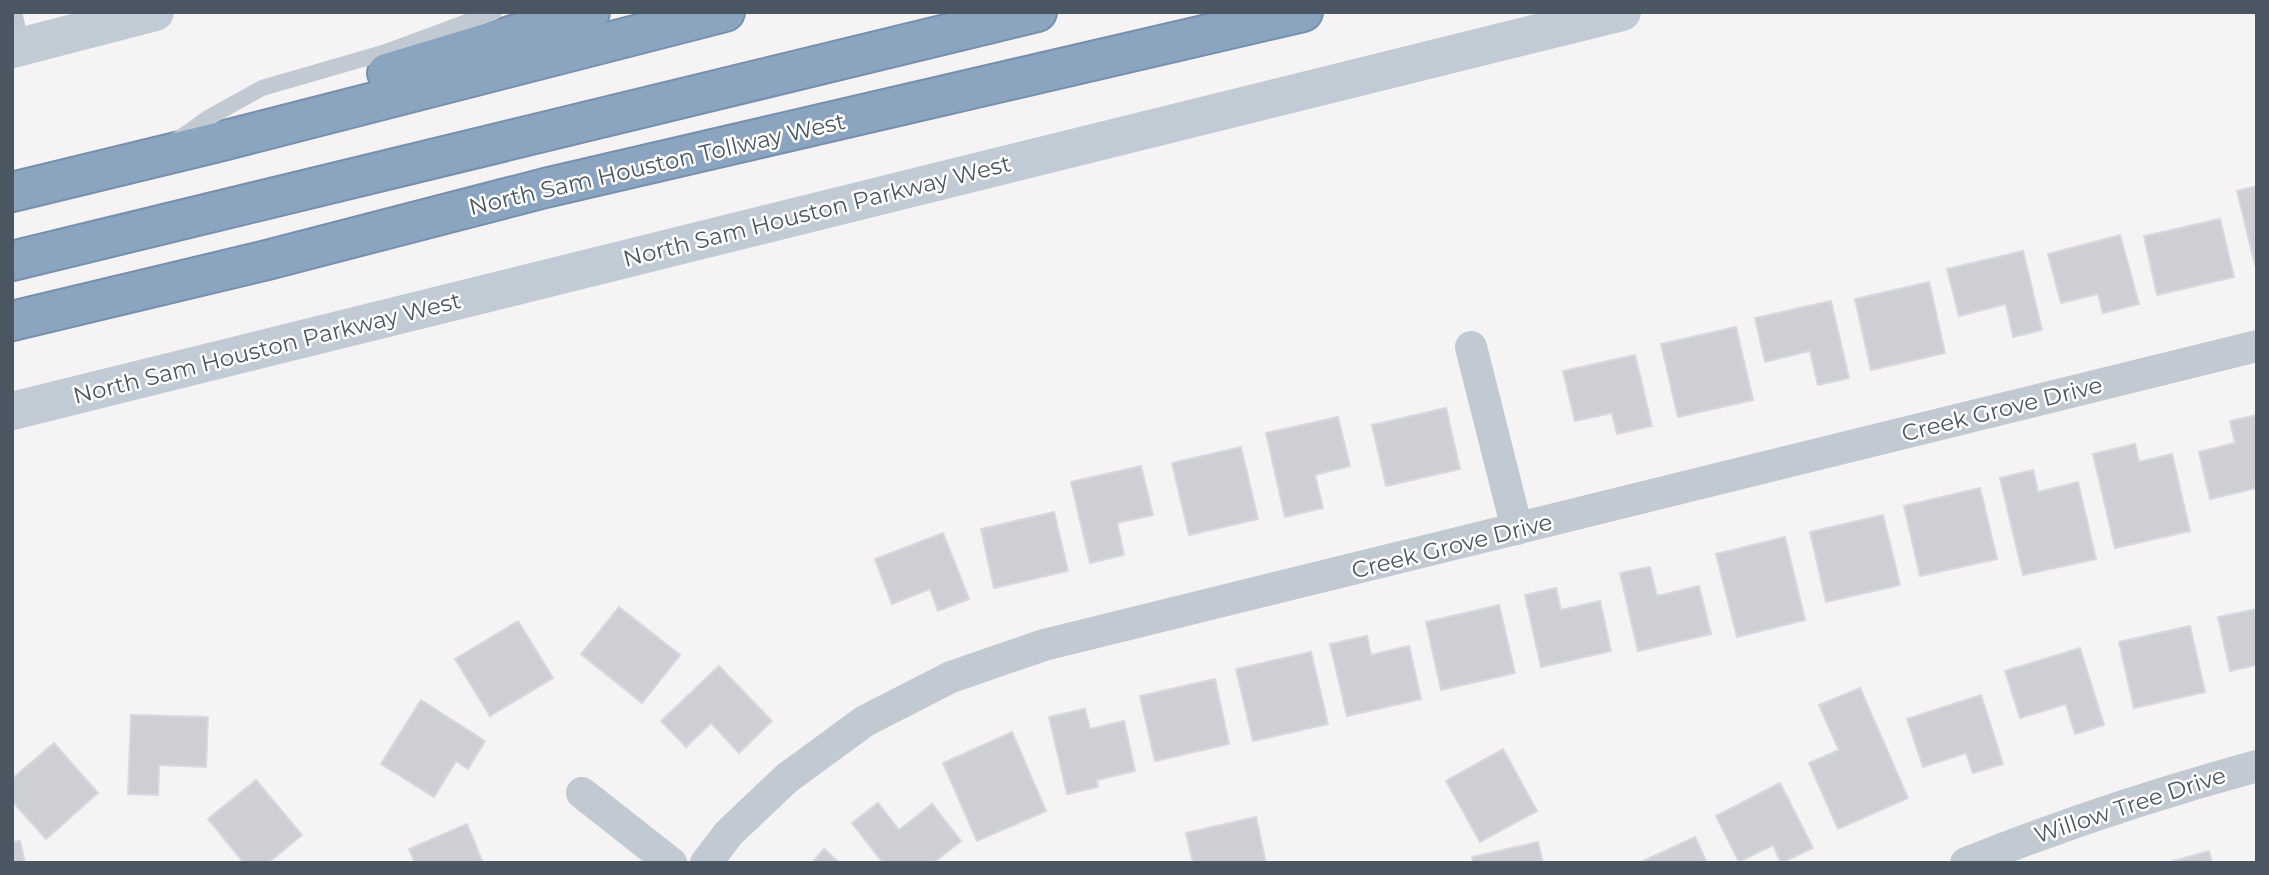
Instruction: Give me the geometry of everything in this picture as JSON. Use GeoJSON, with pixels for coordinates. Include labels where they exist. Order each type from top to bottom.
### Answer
{"type":"FeatureCollection","features":[{"type":"Feature","properties":{"kind":"highway"},"geometry":{"type":"LineString","coordinates":[[218,142],[272,111],[327,91],[590,12]]}},
{"type":"Feature","properties":{"kind":"highway"},"geometry":{"type":"LineString","coordinates":[[12,192],[724,12]]}},
{"type":"Feature","properties":{"kind":"highway"},"geometry":{"type":"LineString","coordinates":[[12,261],[1037,12]]}},
{"type":"Feature","properties":{"kind":"highway","name":"North Sam Houston Tollway West"},"geometry":{"type":"LineString","coordinates":[[12,321],[267,260],[558,185],[1107,60],[1303,12]]}},
{"type":"Feature","properties":{"kind":"main road"},"geometry":{"type":"LineString","coordinates":[[16,36],[155,12]]}},
{"type":"Feature","properties":{"kind":"main road","name":"North Sam Houston Parkway West"},"geometry":{"type":"LineString","coordinates":[[12,411],[1622,12]]}},
{"type":"Feature","properties":{"kind":"street","name":"Creek Grove Drive"},"geometry":{"type":"LineString","coordinates":[[706,863],[729,833],[787,778],[865,721],[951,677],[1044,645],[2257,346]]}},
{"type":"Feature","properties":{"kind":"street"},"geometry":{"type":"LineString","coordinates":[[1471,348],[1517,529]]}},
{"type":"Feature","properties":{"kind":"street","name":"Willow Tree Drive"},"geometry":{"type":"LineString","coordinates":[[1966,863],[2042,832],[2184,786],[2257,766]]}},
{"type":"Feature","properties":{"kind":"street"},"geometry":{"type":"LineString","coordinates":[[582,793],[671,863]]}},
{"type":"Feature","properties":{"kind":"lane"},"geometry":{"type":"LineString","coordinates":[[150,159],[208,118],[262,88],[383,53],[494,12]]}},
{"type":"Feature","properties":{"kind":"building"},"geometry":{"type":"Polygon","coordinates":[[[2257,186],[2257,265],[2255,265],[2237,191],[2257,186]]]}},
{"type":"Feature","properties":{"kind":"building"},"geometry":{"type":"Polygon","coordinates":[[[2220,219],[2234,277],[2157,295],[2144,236],[2220,219]]]}},
{"type":"Feature","properties":{"kind":"building"},"geometry":{"type":"Polygon","coordinates":[[[2120,235],[2139,304],[2103,313],[2098,294],[2061,303],[2048,254],[2120,235]]]}},
{"type":"Feature","properties":{"kind":"building"},"geometry":{"type":"Polygon","coordinates":[[[2023,251],[2042,330],[2013,337],[2006,304],[1959,316],[1947,269],[2023,251]]]}},
{"type":"Feature","properties":{"kind":"building"},"geometry":{"type":"Polygon","coordinates":[[[1929,282],[1945,353],[1871,370],[1855,299],[1929,282]]]}},
{"type":"Feature","properties":{"kind":"building"},"geometry":{"type":"Polygon","coordinates":[[[1831,301],[1849,378],[1818,385],[1810,351],[1765,362],[1755,318],[1831,301]]]}},
{"type":"Feature","properties":{"kind":"building"},"geometry":{"type":"Polygon","coordinates":[[[1736,327],[1753,400],[1678,417],[1661,344],[1736,327]]]}},
{"type":"Feature","properties":{"kind":"building"},"geometry":{"type":"Polygon","coordinates":[[[1635,355],[1652,426],[1617,434],[1612,413],[1575,421],[1563,371],[1635,355]]]}},
{"type":"Feature","properties":{"kind":"building"},"geometry":{"type":"Polygon","coordinates":[[[1446,408],[1460,469],[1386,486],[1372,425],[1446,408]]]}},
{"type":"Feature","properties":{"kind":"building"},"geometry":{"type":"Polygon","coordinates":[[[2257,415],[2257,488],[2210,499],[2199,452],[2235,443],[2230,421],[2257,415]]]}},
{"type":"Feature","properties":{"kind":"building"},"geometry":{"type":"Polygon","coordinates":[[[1338,417],[1350,466],[1315,475],[1323,508],[1285,517],[1266,433],[1338,417]]]}},
{"type":"Feature","properties":{"kind":"building"},"geometry":{"type":"Polygon","coordinates":[[[2135,444],[2139,462],[2172,454],[2190,531],[2115,548],[2093,454],[2135,444]]]}},
{"type":"Feature","properties":{"kind":"building"},"geometry":{"type":"Polygon","coordinates":[[[1241,447],[1258,519],[1189,535],[1172,463],[1241,447]]]}},
{"type":"Feature","properties":{"kind":"building"},"geometry":{"type":"Polygon","coordinates":[[[1141,466],[1153,515],[1117,523],[1124,555],[1090,563],[1071,482],[1141,466]]]}},
{"type":"Feature","properties":{"kind":"building"},"geometry":{"type":"Polygon","coordinates":[[[2033,470],[2038,492],[2078,482],[2096,559],[2023,575],[2000,478],[2033,470]]]}},
{"type":"Feature","properties":{"kind":"building"},"geometry":{"type":"Polygon","coordinates":[[[1980,488],[1997,559],[1920,576],[1904,506],[1980,488]]]}},
{"type":"Feature","properties":{"kind":"building"},"geometry":{"type":"Polygon","coordinates":[[[1054,512],[1068,571],[994,588],[981,529],[1054,512]]]}},
{"type":"Feature","properties":{"kind":"building"},"geometry":{"type":"Polygon","coordinates":[[[1883,515],[1900,585],[1826,602],[1810,532],[1883,515]]]}},
{"type":"Feature","properties":{"kind":"building"},"geometry":{"type":"Polygon","coordinates":[[[943,533],[969,599],[938,611],[930,589],[892,604],[875,559],[943,533]]]}},
{"type":"Feature","properties":{"kind":"building"},"geometry":{"type":"Polygon","coordinates":[[[1785,537],[1805,620],[1737,637],[1716,554],[1785,537]]]}},
{"type":"Feature","properties":{"kind":"building"},"geometry":{"type":"Polygon","coordinates":[[[1650,567],[1657,596],[1699,586],[1711,634],[1638,651],[1620,573],[1650,567]]]}},
{"type":"Feature","properties":{"kind":"building"},"geometry":{"type":"Polygon","coordinates":[[[1556,588],[1561,610],[1600,601],[1611,651],[1541,667],[1525,595],[1556,588]]]}},
{"type":"Feature","properties":{"kind":"building"},"geometry":{"type":"Polygon","coordinates":[[[1499,605],[1515,673],[1441,690],[1426,622],[1499,605]]]}},
{"type":"Feature","properties":{"kind":"building"},"geometry":{"type":"Polygon","coordinates":[[[619,607],[680,655],[642,703],[581,654],[619,607]]]}},
{"type":"Feature","properties":{"kind":"building"},"geometry":{"type":"Polygon","coordinates":[[[2257,609],[2257,665],[2230,671],[2218,617],[2257,609]]]}},
{"type":"Feature","properties":{"kind":"building"},"geometry":{"type":"Polygon","coordinates":[[[518,621],[553,678],[490,716],[455,659],[518,621]]]}},
{"type":"Feature","properties":{"kind":"building"},"geometry":{"type":"Polygon","coordinates":[[[2190,626],[2205,692],[2134,708],[2119,642],[2190,626]]]}},
{"type":"Feature","properties":{"kind":"building"},"geometry":{"type":"Polygon","coordinates":[[[1367,636],[1371,655],[1409,646],[1421,699],[1347,716],[1330,644],[1367,636]]]}},
{"type":"Feature","properties":{"kind":"building"},"geometry":{"type":"Polygon","coordinates":[[[2080,648],[2104,725],[2075,734],[2066,704],[2020,718],[2005,671],[2080,648]]]}},
{"type":"Feature","properties":{"kind":"building"},"geometry":{"type":"Polygon","coordinates":[[[1311,652],[1328,724],[1253,741],[1236,669],[1311,652]]]}},
{"type":"Feature","properties":{"kind":"building"},"geometry":{"type":"Polygon","coordinates":[[[719,666],[772,721],[739,753],[711,723],[686,747],[661,721],[719,666]]]}},
{"type":"Feature","properties":{"kind":"building"},"geometry":{"type":"Polygon","coordinates":[[[1215,679],[1229,744],[1155,761],[1140,696],[1215,679]]]}},
{"type":"Feature","properties":{"kind":"building"},"geometry":{"type":"Polygon","coordinates":[[[1860,688],[1908,798],[1838,829],[1809,763],[1839,750],[1819,705],[1860,688]]]}},
{"type":"Feature","properties":{"kind":"building"},"geometry":{"type":"Polygon","coordinates":[[[1981,695],[2003,764],[1973,773],[1966,753],[1923,767],[1907,719],[1981,695]]]}},
{"type":"Feature","properties":{"kind":"building"},"geometry":{"type":"Polygon","coordinates":[[[421,700],[485,741],[468,769],[456,761],[434,797],[381,764],[421,700]]]}},
{"type":"Feature","properties":{"kind":"building"},"geometry":{"type":"Polygon","coordinates":[[[1085,709],[1090,729],[1124,721],[1135,771],[1097,780],[1098,787],[1067,794],[1049,717],[1085,709]]]}},
{"type":"Feature","properties":{"kind":"building"},"geometry":{"type":"Polygon","coordinates":[[[131,715],[208,717],[206,767],[159,765],[158,795],[128,794],[131,715]]]}},
{"type":"Feature","properties":{"kind":"building"},"geometry":{"type":"Polygon","coordinates":[[[1012,732],[1046,811],[977,841],[943,763],[1012,732]]]}},
{"type":"Feature","properties":{"kind":"building"},"geometry":{"type":"Polygon","coordinates":[[[54,743],[98,793],[46,839],[12,801],[12,779],[54,743]]]}},
{"type":"Feature","properties":{"kind":"building"},"geometry":{"type":"Polygon","coordinates":[[[1503,749],[1537,811],[1480,842],[1446,781],[1503,749]]]}},
{"type":"Feature","properties":{"kind":"building"},"geometry":{"type":"Polygon","coordinates":[[[256,780],[302,835],[268,863],[244,863],[208,819],[256,780]]]}},
{"type":"Feature","properties":{"kind":"building"},"geometry":{"type":"Polygon","coordinates":[[[1780,783],[1813,848],[1781,863],[1773,845],[1739,862],[1716,816],[1780,783]]]}},
{"type":"Feature","properties":{"kind":"building"},"geometry":{"type":"Polygon","coordinates":[[[878,803],[899,830],[932,804],[961,841],[933,863],[883,863],[852,823],[878,803]]]}},
{"type":"Feature","properties":{"kind":"building"},"geometry":{"type":"Polygon","coordinates":[[[1256,817],[1266,863],[1193,863],[1186,833],[1256,817]]]}},
{"type":"Feature","properties":{"kind":"building"},"geometry":{"type":"Polygon","coordinates":[[[467,824],[483,863],[415,863],[409,849],[467,824]]]}},
{"type":"Feature","properties":{"kind":"building"},"geometry":{"type":"Polygon","coordinates":[[[1695,837],[1707,863],[1639,863],[1695,837]]]}},
{"type":"Feature","properties":{"kind":"building"},"geometry":{"type":"Polygon","coordinates":[[[20,841],[25,863],[12,863],[12,842],[20,841]]]}},
{"type":"Feature","properties":{"kind":"building"},"geometry":{"type":"Polygon","coordinates":[[[1538,842],[1543,863],[1473,863],[1472,857],[1538,842]]]}},
{"type":"Feature","properties":{"kind":"building"},"geometry":{"type":"Polygon","coordinates":[[[824,849],[840,863],[812,863],[824,849]]]}},
{"type":"Feature","properties":{"kind":"building"},"geometry":{"type":"Polygon","coordinates":[[[2209,851],[2212,863],[2173,863],[2173,861],[2209,851]]]}}]}
